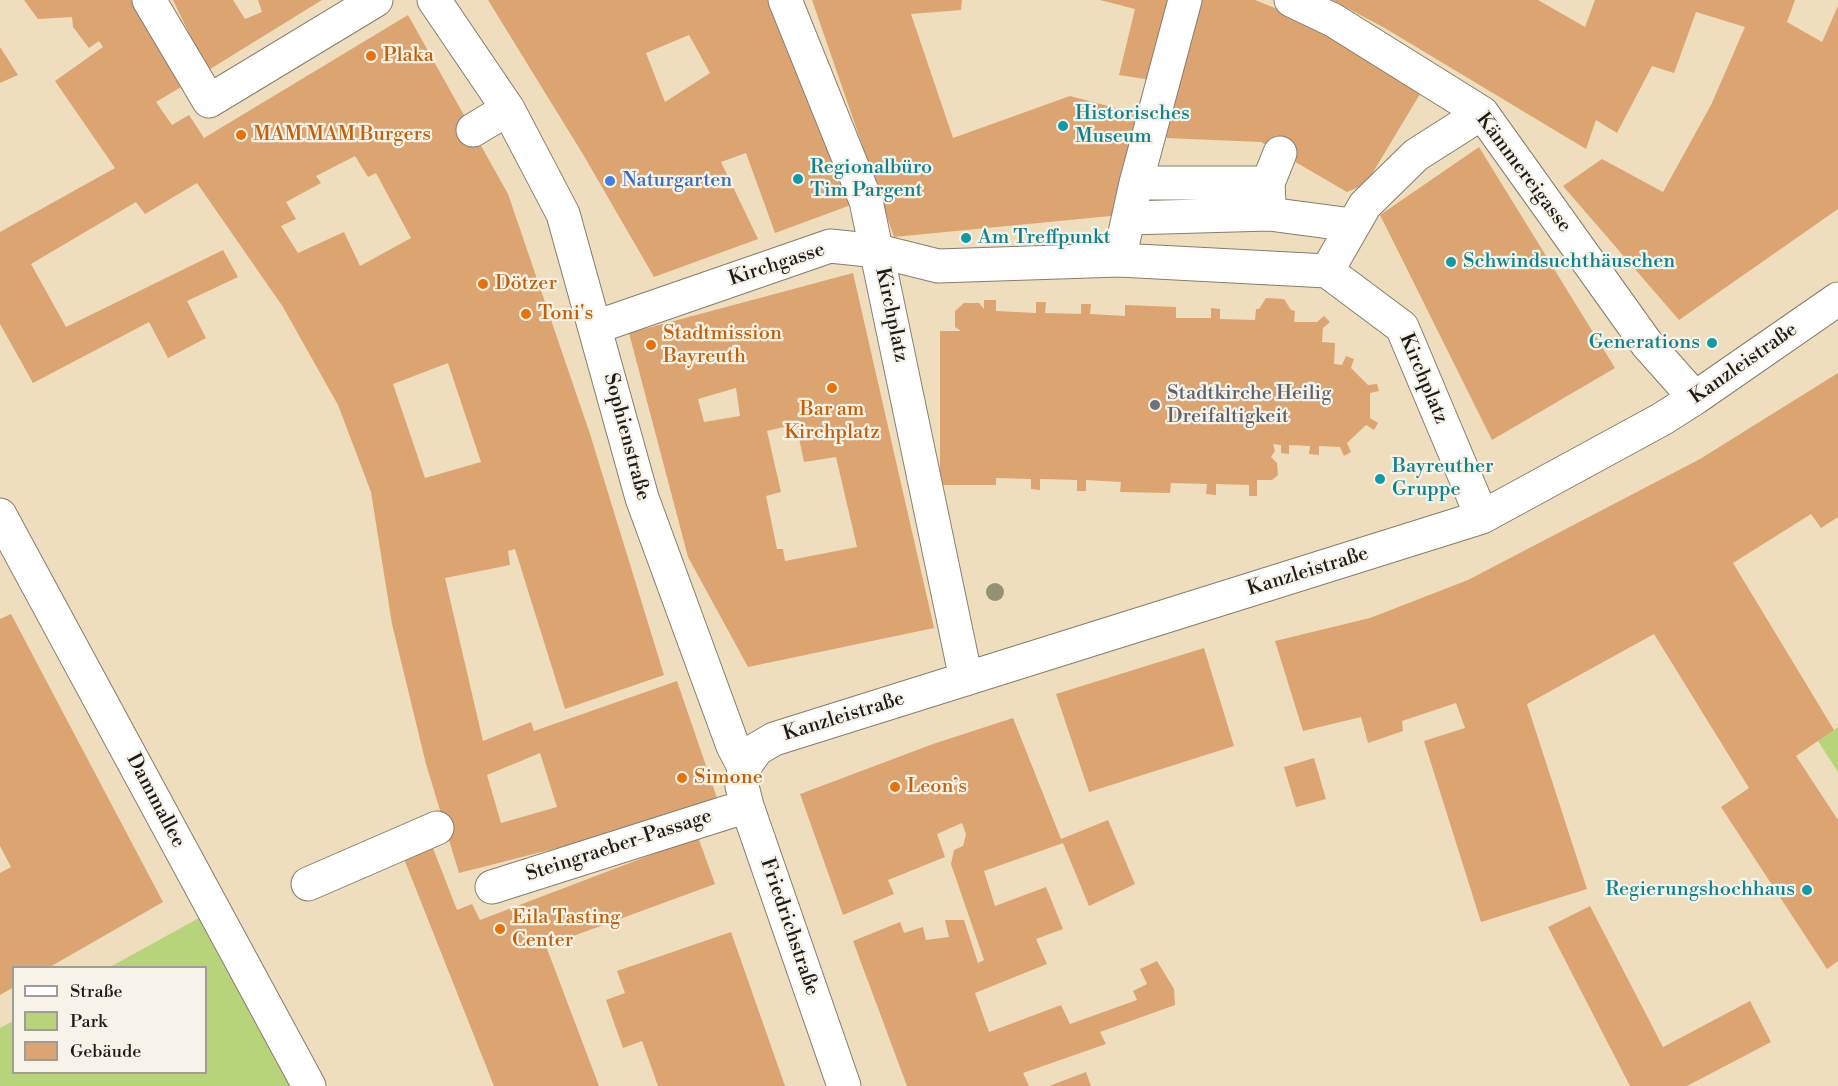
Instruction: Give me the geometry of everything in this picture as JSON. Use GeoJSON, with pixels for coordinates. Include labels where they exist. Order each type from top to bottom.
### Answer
{"type":"FeatureCollection","features":[{"type":"Feature","properties":{"kind":"street"},"geometry":{"type":"LineString","coordinates":[[149,0],[209,101],[376,0]]}},
{"type":"Feature","properties":{"kind":"street","name":"Sophienstraße"},"geometry":{"type":"LineString","coordinates":[[434,0],[508,109],[563,214],[642,498],[729,736],[744,766]]}},
{"type":"Feature","properties":{"kind":"street"},"geometry":{"type":"LineString","coordinates":[[785,0],[866,201],[878,251]]}},
{"type":"Feature","properties":{"kind":"street"},"geometry":{"type":"LineString","coordinates":[[1119,260],[1136,183],[1185,0]]}},
{"type":"Feature","properties":{"kind":"street","name":"Kämmereigasse"},"geometry":{"type":"LineString","coordinates":[[1291,0],[1337,12],[1482,113],[1647,344],[1695,399]]}},
{"type":"Feature","properties":{"kind":"street"},"geometry":{"type":"LineString","coordinates":[[473,130],[508,109]]}},
{"type":"Feature","properties":{"kind":"street"},"geometry":{"type":"LineString","coordinates":[[1327,271],[1365,205],[1416,155],[1482,113]]}},
{"type":"Feature","properties":{"kind":"street"},"geometry":{"type":"LineString","coordinates":[[1136,183],[1274,168],[1269,214]]}},
{"type":"Feature","properties":{"kind":"street"},"geometry":{"type":"LineString","coordinates":[[1129,218],[1269,214],[1352,225]]}},
{"type":"Feature","properties":{"kind":"street","name":"Kirchgasse"},"geometry":{"type":"LineString","coordinates":[[596,327],[830,246],[878,251]]}},
{"type":"Feature","properties":{"kind":"street","name":"Kirchplatz"},"geometry":{"type":"LineString","coordinates":[[966,679],[878,251],[938,266],[1119,260],[1327,271],[1402,327],[1482,517]]}},
{"type":"Feature","properties":{"kind":"street","name":"Kanzleistraße"},"geometry":{"type":"LineString","coordinates":[[744,766],[757,749],[774,739],[1482,517],[1695,399],[1838,299]]}},
{"type":"Feature","properties":{"kind":"street","name":"Dammallee"},"geometry":{"type":"LineString","coordinates":[[0,515],[309,1086]]}},
{"type":"Feature","properties":{"kind":"street","name":"Friedrichstraße"},"geometry":{"type":"LineString","coordinates":[[744,766],[742,786],[747,806],[844,1086]]}},
{"type":"Feature","properties":{"kind":"street","name":"Steingraeber-Passage"},"geometry":{"type":"LineString","coordinates":[[492,887],[747,806]]}},
{"type":"Feature","properties":{"kind":"street"},"geometry":{"type":"LineString","coordinates":[[308,884],[437,828]]}},
{"type":"Feature","properties":{"kind":"green space"},"geometry":{"type":"Polygon","coordinates":[[[1838,727],[1838,772],[1818,741],[1838,727]]]}},
{"type":"Feature","properties":{"kind":"green space"},"geometry":{"type":"Polygon","coordinates":[[[208,913],[292,1086],[0,1086],[0,1028],[12,1022],[12,1074],[207,1074],[207,966],[112,966],[208,913]]]}},
{"type":"Feature","properties":{"kind":"building"},"geometry":{"type":"Polygon","coordinates":[[[24,0],[132,0],[186,84],[156,102],[172,125],[189,115],[204,138],[408,15],[508,194],[590,434],[664,675],[565,709],[515,549],[508,551],[510,565],[445,578],[483,741],[531,722],[534,731],[677,681],[717,798],[569,845],[459,873],[426,764],[392,624],[371,492],[338,405],[283,307],[197,183],[145,214],[136,202],[31,264],[66,327],[223,250],[238,277],[187,301],[206,338],[168,358],[149,322],[33,383],[0,324],[0,232],[115,168],[55,81],[103,47],[99,41],[89,48],[73,27],[72,17],[38,19],[24,0]],[[355,156],[316,176],[321,183],[286,202],[296,219],[281,226],[298,253],[344,232],[360,266],[411,238],[376,173],[368,177],[355,156]],[[448,363],[393,384],[425,478],[481,462],[448,363]],[[540,753],[487,775],[501,823],[557,807],[540,753]]]}},
{"type":"Feature","properties":{"kind":"building"},"geometry":{"type":"Polygon","coordinates":[[[173,0],[233,0],[245,19],[262,12],[258,0],[322,0],[207,71],[173,0]]]}},
{"type":"Feature","properties":{"kind":"building"},"geometry":{"type":"Polygon","coordinates":[[[488,0],[770,0],[851,205],[775,233],[746,153],[721,162],[758,239],[654,277],[584,156],[488,0]],[[689,35],[646,53],[665,102],[710,73],[689,35]]]}},
{"type":"Feature","properties":{"kind":"building","name":"Historisches Museum"},"geometry":{"type":"Polygon","coordinates":[[[812,0],[962,0],[961,10],[911,14],[953,138],[1070,96],[1142,115],[1121,215],[894,237],[812,0]]]}},
{"type":"Feature","properties":{"kind":"building"},"geometry":{"type":"Polygon","coordinates":[[[1100,0],[1169,0],[1151,80],[1119,75],[1135,9],[1100,0]]]}},
{"type":"Feature","properties":{"kind":"building"},"geometry":{"type":"Polygon","coordinates":[[[1201,0],[1255,0],[1312,23],[1423,89],[1366,184],[1347,192],[1261,142],[1166,138],[1201,0]]]}},
{"type":"Feature","properties":{"kind":"building"},"geometry":{"type":"Polygon","coordinates":[[[1332,0],[1538,0],[1585,27],[1595,0],[1795,0],[1787,22],[1822,42],[1838,6],[1838,209],[1679,320],[1563,186],[1602,159],[1663,192],[1711,105],[1745,27],[1696,12],[1674,73],[1652,66],[1617,133],[1596,120],[1586,149],[1383,27],[1332,0]]]}},
{"type":"Feature","properties":{"kind":"building"},"geometry":{"type":"Polygon","coordinates":[[[0,47],[18,75],[0,83],[0,47]]]}},
{"type":"Feature","properties":{"kind":"building"},"geometry":{"type":"Polygon","coordinates":[[[1479,147],[1615,368],[1492,440],[1380,215],[1479,147]]]}},
{"type":"Feature","properties":{"kind":"building"},"geometry":{"type":"Polygon","coordinates":[[[853,273],[934,628],[748,667],[688,557],[629,333],[853,273]],[[736,388],[698,399],[704,422],[740,416],[736,388]],[[796,424],[767,431],[781,492],[766,496],[777,549],[783,549],[785,561],[857,547],[836,457],[804,462],[796,424]]]}},
{"type":"Feature","properties":{"kind":"building","name":"Stadtkirche Heilig Dreifaltigkeit"},"geometry":{"type":"Polygon","coordinates":[[[1266,298],[1284,299],[1291,310],[1295,311],[1294,322],[1317,322],[1324,316],[1330,322],[1323,328],[1322,342],[1335,343],[1334,364],[1342,365],[1346,356],[1354,359],[1351,368],[1368,385],[1377,384],[1379,391],[1370,393],[1370,418],[1378,423],[1374,430],[1366,425],[1347,443],[1351,452],[1344,456],[1340,447],[1319,446],[1319,455],[1309,454],[1310,446],[1289,445],[1289,454],[1281,453],[1281,445],[1273,444],[1275,451],[1271,457],[1277,463],[1278,475],[1272,480],[1257,480],[1257,496],[1249,496],[1249,485],[1216,484],[1216,495],[1206,494],[1207,484],[1171,483],[1170,493],[1120,492],[1121,482],[1086,480],[1086,491],[1077,491],[1077,480],[1040,479],[1040,490],[1031,489],[1031,479],[996,478],[996,485],[940,485],[940,331],[961,331],[955,327],[955,311],[964,303],[979,303],[984,309],[984,300],[996,300],[996,311],[1036,313],[1036,302],[1046,302],[1045,313],[1081,314],[1081,304],[1091,304],[1090,314],[1125,316],[1125,305],[1176,307],[1176,318],[1211,318],[1211,308],[1220,309],[1220,319],[1255,320],[1256,309],[1259,309],[1266,298]]]}},
{"type":"Feature","properties":{"kind":"building"},"geometry":{"type":"Polygon","coordinates":[[[1838,373],[1838,517],[1821,528],[1811,514],[1733,563],[1834,730],[1796,756],[1838,820],[1838,961],[1827,969],[1721,807],[1749,788],[1654,634],[1527,704],[1587,889],[1481,922],[1424,741],[1465,728],[1456,703],[1402,721],[1403,731],[1368,743],[1361,717],[1303,731],[1275,641],[1370,618],[1468,580],[1700,459],[1838,373]]]}},
{"type":"Feature","properties":{"kind":"building"},"geometry":{"type":"Polygon","coordinates":[[[11,614],[163,902],[51,966],[12,966],[12,988],[0,995],[0,873],[11,867],[0,846],[0,619],[11,614]]]}},
{"type":"Feature","properties":{"kind":"building"},"geometry":{"type":"Polygon","coordinates":[[[1204,648],[1234,746],[1089,792],[1056,694],[1204,648]]]}},
{"type":"Feature","properties":{"kind":"building"},"geometry":{"type":"Polygon","coordinates":[[[1013,718],[1061,839],[1108,820],[1135,884],[1089,906],[1063,843],[984,871],[995,906],[1046,887],[1063,929],[1036,939],[1047,964],[975,993],[989,1032],[1061,1005],[1070,1024],[1137,1000],[1133,991],[1147,984],[1140,969],[1157,961],[1174,989],[1175,1005],[1100,1032],[1106,1044],[1023,1073],[1029,1086],[907,1086],[853,941],[900,922],[904,933],[923,927],[926,940],[949,937],[945,920],[964,920],[978,963],[984,960],[951,864],[954,850],[963,846],[966,834],[962,823],[937,834],[945,857],[888,880],[894,894],[843,915],[800,794],[933,744],[1013,718]]]}},
{"type":"Feature","properties":{"kind":"building"},"geometry":{"type":"Polygon","coordinates":[[[1314,758],[1326,799],[1296,807],[1284,767],[1314,758]]]}},
{"type":"Feature","properties":{"kind":"building"},"geometry":{"type":"Polygon","coordinates":[[[698,837],[715,884],[546,946],[599,1086],[494,1086],[402,854],[431,843],[457,910],[472,904],[480,920],[698,837]]]}},
{"type":"Feature","properties":{"kind":"building"},"geometry":{"type":"Polygon","coordinates":[[[1590,906],[1663,1047],[1750,1001],[1771,1042],[1687,1086],[1630,1086],[1548,927],[1590,906]]]}},
{"type":"Feature","properties":{"kind":"building"},"geometry":{"type":"Polygon","coordinates":[[[731,932],[785,1086],[658,1086],[642,1041],[623,1048],[606,1000],[625,993],[617,971],[731,932]]]}},
{"type":"Feature","properties":{"kind":"building"},"geometry":{"type":"Polygon","coordinates":[[[1086,1072],[1091,1086],[1049,1086],[1086,1072]]]}},
{"type":"Feature","properties":{"kind":"place","name":"Plaka"},"geometry":{"type":"Point","coordinates":[371,56]}},
{"type":"Feature","properties":{"kind":"place","name":"Historisches Museum"},"geometry":{"type":"Point","coordinates":[1063,126]}},
{"type":"Feature","properties":{"kind":"place","name":"MAM MAM Burgers"},"geometry":{"type":"Point","coordinates":[241,135]}},
{"type":"Feature","properties":{"kind":"place","name":"Regionalbüro Tim Pargent"},"geometry":{"type":"Point","coordinates":[798,179]}},
{"type":"Feature","properties":{"kind":"place","name":"Naturgarten"},"geometry":{"type":"Point","coordinates":[610,181]}},
{"type":"Feature","properties":{"kind":"place","name":"Am Treffpunkt"},"geometry":{"type":"Point","coordinates":[966,238]}},
{"type":"Feature","properties":{"kind":"place","name":"Schwindsuchthäuschen"},"geometry":{"type":"Point","coordinates":[1451,262]}},
{"type":"Feature","properties":{"kind":"place","name":"Dötzer"},"geometry":{"type":"Point","coordinates":[483,284]}},
{"type":"Feature","properties":{"kind":"place","name":"Toni's"},"geometry":{"type":"Point","coordinates":[526,314]}},
{"type":"Feature","properties":{"kind":"place","name":"Generations"},"geometry":{"type":"Point","coordinates":[1712,343]}},
{"type":"Feature","properties":{"kind":"place","name":"Stadtmission Bayreuth"},"geometry":{"type":"Point","coordinates":[651,345]}},
{"type":"Feature","properties":{"kind":"place","name":"Bar am Kirchplatz"},"geometry":{"type":"Point","coordinates":[832,388]}},
{"type":"Feature","properties":{"kind":"place","name":"Stadtkirche Heilig Dreifaltigkeit"},"geometry":{"type":"Point","coordinates":[1155,405]}},
{"type":"Feature","properties":{"kind":"place","name":"Bayreuther Gruppe"},"geometry":{"type":"Point","coordinates":[1380,479]}},
{"type":"Feature","properties":{"kind":"place","name":"Simone"},"geometry":{"type":"Point","coordinates":[682,778]}},
{"type":"Feature","properties":{"kind":"place","name":"Leon’s"},"geometry":{"type":"Point","coordinates":[895,787]}},
{"type":"Feature","properties":{"kind":"place","name":"Regierungshochhaus"},"geometry":{"type":"Point","coordinates":[1807,890]}},
{"type":"Feature","properties":{"kind":"place","name":"Eila Tasting Center"},"geometry":{"type":"Point","coordinates":[500,929]}}]}
